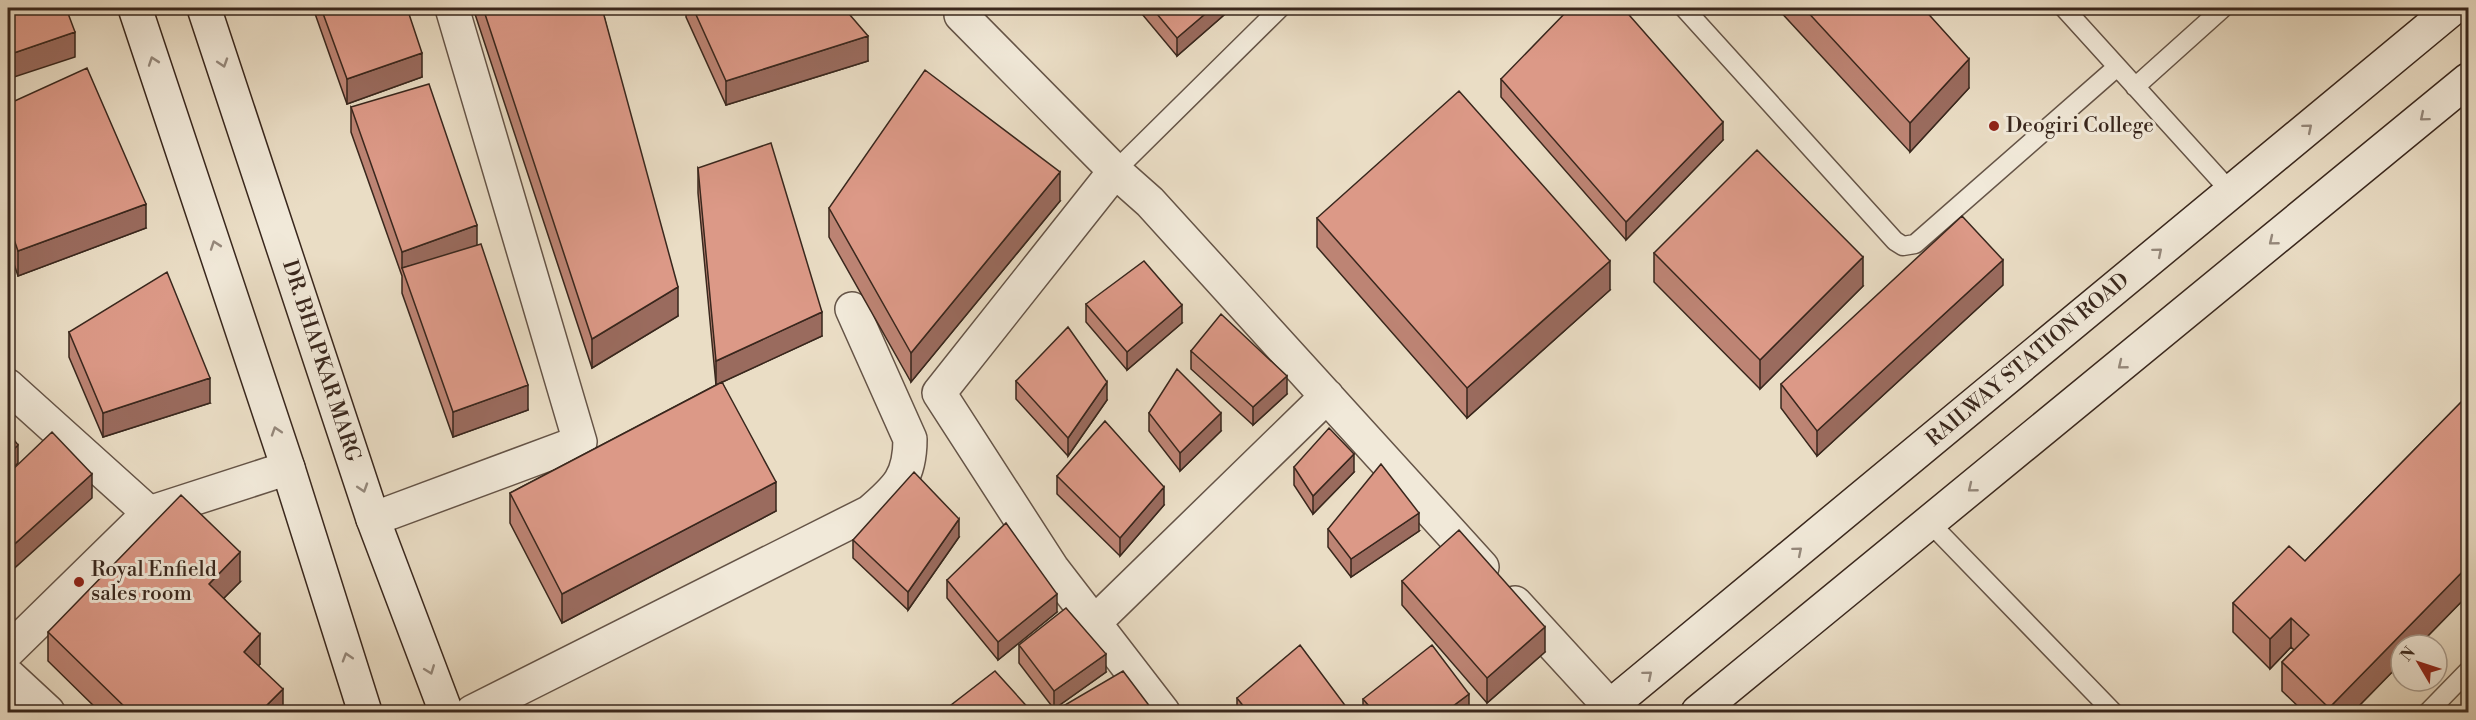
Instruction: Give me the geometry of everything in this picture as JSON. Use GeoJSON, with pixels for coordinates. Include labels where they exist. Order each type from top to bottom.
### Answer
{"type":"FeatureCollection","features":[{"type":"Feature","properties":{"kind":"street"},"geometry":{"type":"LineString","coordinates":[[135,8],[288,468],[365,712]]}},
{"type":"Feature","properties":{"kind":"street","name":"DR. BHAPKAR MARG"},"geometry":{"type":"LineString","coordinates":[[204,8],[373,519],[446,712]]}},
{"type":"Feature","properties":{"kind":"street"},"geometry":{"type":"LineString","coordinates":[[373,519],[580,442],[452,8]]}},
{"type":"Feature","properties":{"kind":"street","name":"RAILWAY STATION ROAD"},"geometry":{"type":"LineString","coordinates":[[1609,711],[2453,8]]}},
{"type":"Feature","properties":{"kind":"street"},"geometry":{"type":"LineString","coordinates":[[961,15],[1115,171],[1150,202],[1609,711]]}},
{"type":"Feature","properties":{"kind":"street"},"geometry":{"type":"LineString","coordinates":[[1698,712],[2469,80]]}},
{"type":"Feature","properties":{"kind":"street"},"geometry":{"type":"LineString","coordinates":[[1115,171],[939,393],[1052,568],[1163,712]]}},
{"type":"Feature","properties":{"kind":"street"},"geometry":{"type":"LineString","coordinates":[[472,712],[870,512],[896,489],[904,477],[910,459],[910,439],[852,309]]}},
{"type":"Feature","properties":{"kind":"street"},"geometry":{"type":"LineString","coordinates":[[8,386],[149,513]]}},
{"type":"Feature","properties":{"kind":"street"},"geometry":{"type":"LineString","coordinates":[[1094,623],[1327,396]]}},
{"type":"Feature","properties":{"kind":"street"},"geometry":{"type":"LineString","coordinates":[[8,651],[149,513],[288,468]]}},
{"type":"Feature","properties":{"kind":"street"},"geometry":{"type":"LineString","coordinates":[[8,675],[48,712]]}},
{"type":"Feature","properties":{"kind":"lane"},"geometry":{"type":"LineString","coordinates":[[1115,171],[1280,8]]}},
{"type":"Feature","properties":{"kind":"lane"},"geometry":{"type":"LineString","coordinates":[[1684,8],[1895,241],[1903,246],[1915,244],[2118,67]]}},
{"type":"Feature","properties":{"kind":"lane"},"geometry":{"type":"LineString","coordinates":[[2064,8],[2231,192]]}},
{"type":"Feature","properties":{"kind":"lane"},"geometry":{"type":"LineString","coordinates":[[2135,87],[2223,8]]}},
{"type":"Feature","properties":{"kind":"lane"},"geometry":{"type":"LineString","coordinates":[[1930,523],[2113,712]]}},
{"type":"Feature","properties":{"kind":"lane"},"geometry":{"type":"LineString","coordinates":[[2428,712],[2469,671]]}},
{"type":"Feature","properties":{"kind":"building"},"geometry":{"type":"Polygon","coordinates":[[[8,8],[66,8],[75,32],[8,55],[8,8]]]}},
{"type":"Feature","properties":{"kind":"building"},"geometry":{"type":"Polygon","coordinates":[[[321,8],[407,8],[422,53],[347,79],[321,8]]]}},
{"type":"Feature","properties":{"kind":"building"},"geometry":{"type":"Polygon","coordinates":[[[483,8],[602,8],[678,287],[592,339],[483,8]]]}},
{"type":"Feature","properties":{"kind":"building"},"geometry":{"type":"Polygon","coordinates":[[[693,8],[844,8],[868,36],[726,81],[693,8]]]}},
{"type":"Feature","properties":{"kind":"building"},"geometry":{"type":"Polygon","coordinates":[[[1152,8],[1212,8],[1177,38],[1152,8]]]}},
{"type":"Feature","properties":{"kind":"building"},"geometry":{"type":"Polygon","coordinates":[[[1570,8],[1623,8],[1723,122],[1626,222],[1501,79],[1570,8]]]}},
{"type":"Feature","properties":{"kind":"building"},"geometry":{"type":"Polygon","coordinates":[[[1804,8],[1923,8],[1969,59],[1910,123],[1804,8]]]}},
{"type":"Feature","properties":{"kind":"building"},"geometry":{"type":"Polygon","coordinates":[[[87,68],[146,204],[18,251],[8,222],[8,104],[87,68]]]}},
{"type":"Feature","properties":{"kind":"building"},"geometry":{"type":"Polygon","coordinates":[[[925,70],[1060,172],[911,353],[829,208],[925,70]]]}},
{"type":"Feature","properties":{"kind":"building"},"geometry":{"type":"Polygon","coordinates":[[[429,84],[477,225],[402,252],[351,107],[429,84]]]}},
{"type":"Feature","properties":{"kind":"building"},"geometry":{"type":"Polygon","coordinates":[[[1459,91],[1610,261],[1467,388],[1317,218],[1459,91]]]}},
{"type":"Feature","properties":{"kind":"building"},"geometry":{"type":"Polygon","coordinates":[[[771,143],[822,312],[716,361],[698,168],[771,143]]]}},
{"type":"Feature","properties":{"kind":"building"},"geometry":{"type":"Polygon","coordinates":[[[1757,150],[1863,257],[1760,360],[1654,253],[1757,150]]]}},
{"type":"Feature","properties":{"kind":"building"},"geometry":{"type":"Polygon","coordinates":[[[1962,216],[2003,260],[1817,431],[1781,384],[1962,216]]]}},
{"type":"Feature","properties":{"kind":"building"},"geometry":{"type":"Polygon","coordinates":[[[481,244],[528,385],[453,412],[402,268],[481,244]]]}},
{"type":"Feature","properties":{"kind":"building"},"geometry":{"type":"Polygon","coordinates":[[[1144,261],[1182,305],[1127,352],[1086,304],[1144,261]]]}},
{"type":"Feature","properties":{"kind":"building"},"geometry":{"type":"Polygon","coordinates":[[[167,272],[210,378],[103,413],[69,332],[167,272]]]}},
{"type":"Feature","properties":{"kind":"building"},"geometry":{"type":"Polygon","coordinates":[[[1221,314],[1287,376],[1253,407],[1191,351],[1221,314]]]}},
{"type":"Feature","properties":{"kind":"building"},"geometry":{"type":"Polygon","coordinates":[[[1068,327],[1107,382],[1068,438],[1016,381],[1068,327]]]}},
{"type":"Feature","properties":{"kind":"building"},"geometry":{"type":"Polygon","coordinates":[[[1177,369],[1221,413],[1180,453],[1149,413],[1177,369]]]}},
{"type":"Feature","properties":{"kind":"building"},"geometry":{"type":"Polygon","coordinates":[[[722,382],[776,482],[562,594],[510,493],[722,382]]]}},
{"type":"Feature","properties":{"kind":"building"},"geometry":{"type":"Polygon","coordinates":[[[2469,394],[2469,565],[2402,633],[2389,633],[2389,647],[2329,708],[2282,662],[2309,635],[2291,618],[2270,639],[2233,603],[2289,546],[2305,561],[2469,394]]]}},
{"type":"Feature","properties":{"kind":"building"},"geometry":{"type":"Polygon","coordinates":[[[1105,421],[1164,487],[1120,538],[1057,476],[1105,421]]]}},
{"type":"Feature","properties":{"kind":"building"},"geometry":{"type":"Polygon","coordinates":[[[1329,428],[1354,454],[1313,496],[1294,467],[1329,428]]]}},
{"type":"Feature","properties":{"kind":"building"},"geometry":{"type":"Polygon","coordinates":[[[8,432],[18,445],[8,455],[8,432]]]}},
{"type":"Feature","properties":{"kind":"building"},"geometry":{"type":"Polygon","coordinates":[[[52,432],[92,474],[8,550],[8,474],[52,432]]]}},
{"type":"Feature","properties":{"kind":"building"},"geometry":{"type":"Polygon","coordinates":[[[1381,464],[1419,513],[1351,559],[1328,529],[1381,464]]]}},
{"type":"Feature","properties":{"kind":"building"},"geometry":{"type":"Polygon","coordinates":[[[914,472],[959,519],[908,592],[853,540],[914,472]]]}},
{"type":"Feature","properties":{"kind":"building"},"geometry":{"type":"Polygon","coordinates":[[[181,495],[240,552],[209,584],[260,634],[244,652],[283,689],[267,705],[274,712],[130,712],[48,632],[181,495]]]}},
{"type":"Feature","properties":{"kind":"building"},"geometry":{"type":"Polygon","coordinates":[[[1006,523],[1057,594],[998,642],[947,580],[1006,523]]]}},
{"type":"Feature","properties":{"kind":"building"},"geometry":{"type":"Polygon","coordinates":[[[1459,530],[1545,627],[1487,678],[1402,581],[1459,530]]]}},
{"type":"Feature","properties":{"kind":"building"},"geometry":{"type":"Polygon","coordinates":[[[1066,608],[1106,654],[1054,691],[1019,645],[1066,608]]]}},
{"type":"Feature","properties":{"kind":"building"},"geometry":{"type":"Polygon","coordinates":[[[1300,645],[1350,712],[1248,712],[1237,698],[1300,645]]]}},
{"type":"Feature","properties":{"kind":"building"},"geometry":{"type":"Polygon","coordinates":[[[1432,645],[1469,694],[1445,712],[1374,712],[1363,699],[1432,645]]]}},
{"type":"Feature","properties":{"kind":"building"},"geometry":{"type":"Polygon","coordinates":[[[995,671],[1032,712],[942,712],[995,671]]]}},
{"type":"Feature","properties":{"kind":"building"},"geometry":{"type":"Polygon","coordinates":[[[1123,671],[1154,712],[1053,712],[1123,671]]]}},
{"type":"Feature","properties":{"kind":"place","name":"Deogiri College"},"geometry":{"type":"Point","coordinates":[1994,126]}},
{"type":"Feature","properties":{"kind":"place","name":"Royal Enfield sales room"},"geometry":{"type":"Point","coordinates":[79,582]}}]}
